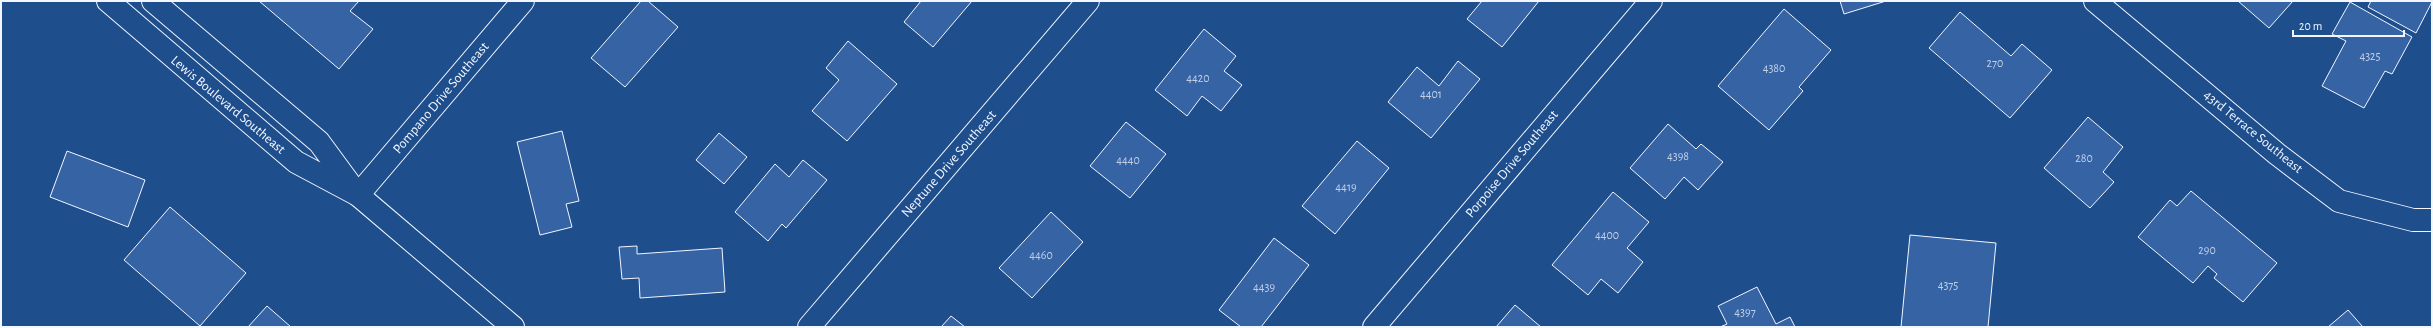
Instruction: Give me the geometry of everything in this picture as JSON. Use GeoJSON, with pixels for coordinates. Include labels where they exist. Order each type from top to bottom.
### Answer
{"type":"FeatureCollection","features":[{"type":"Feature","properties":{"kind":"street","name":"Lewis Boulevard Southeast"},"geometry":{"type":"LineString","coordinates":[[108,1],[296,162],[358,196],[513,327]]}},
{"type":"Feature","properties":{"kind":"street","name":"Lewis Boulevard Southeast"},"geometry":{"type":"LineString","coordinates":[[153,1],[319,142],[358,196]]}},
{"type":"Feature","properties":{"kind":"street","name":"Pompano Drive Southeast"},"geometry":{"type":"LineString","coordinates":[[358,196],[524,1]]}},
{"type":"Feature","properties":{"kind":"street","name":"Neptune Drive Southeast"},"geometry":{"type":"LineString","coordinates":[[809,327],[1088,1]]}},
{"type":"Feature","properties":{"kind":"street","name":"Porpoise Drive Southeast"},"geometry":{"type":"LineString","coordinates":[[1374,327],[1651,1]]}},
{"type":"Feature","properties":{"kind":"street","name":"43rd Terrace Southeast"},"geometry":{"type":"LineString","coordinates":[[2095,1],[2277,154],[2339,201],[2412,220],[2432,220]]}},
{"type":"Feature","properties":{"kind":"building"},"geometry":{"type":"Polygon","coordinates":[[[259,1],[359,1],[350,11],[373,29],[339,69],[259,1]]]}},
{"type":"Feature","properties":{"kind":"building"},"geometry":{"type":"Polygon","coordinates":[[[641,1],[648,1],[678,27],[625,87],[591,58],[641,1]]]}},
{"type":"Feature","properties":{"kind":"building"},"geometry":{"type":"Polygon","coordinates":[[[921,1],[972,1],[933,47],[904,22],[921,1]]]}},
{"type":"Feature","properties":{"kind":"building"},"geometry":{"type":"Polygon","coordinates":[[[1482,1],[1539,1],[1502,47],[1467,19],[1482,1]]]}},
{"type":"Feature","properties":{"kind":"building"},"geometry":{"type":"Polygon","coordinates":[[[1840,1],[1886,1],[1844,14],[1840,1]]]}},
{"type":"Feature","properties":{"kind":"building"},"geometry":{"type":"Polygon","coordinates":[[[2238,1],[2293,1],[2269,28],[2238,1]]]}},
{"type":"Feature","properties":{"kind":"building"},"geometry":{"type":"Polygon","coordinates":[[[2371,1],[2432,2],[2416,33],[2368,7],[2371,1]]]}},
{"type":"Feature","properties":{"kind":"building"},"geometry":{"type":"Polygon","coordinates":[[[2350,2],[2412,37],[2392,74],[2385,71],[2364,108],[2322,86],[2346,41],[2332,34],[2350,2]]]}},
{"type":"Feature","properties":{"kind":"building"},"geometry":{"type":"Polygon","coordinates":[[[1784,9],[1831,50],[1799,87],[1803,91],[1769,130],[1718,86],[1784,9]]]}},
{"type":"Feature","properties":{"kind":"building"},"geometry":{"type":"Polygon","coordinates":[[[1960,12],[2011,56],[2022,44],[2052,70],[2010,118],[1929,48],[1960,12]]]}},
{"type":"Feature","properties":{"kind":"building"},"geometry":{"type":"Polygon","coordinates":[[[1204,29],[1236,56],[1224,71],[1242,85],[1221,111],[1202,96],[1187,116],[1155,90],[1204,29]]]}},
{"type":"Feature","properties":{"kind":"building"},"geometry":{"type":"Polygon","coordinates":[[[848,41],[897,84],[847,141],[812,111],[839,80],[826,68],[848,41]]]}},
{"type":"Feature","properties":{"kind":"building"},"geometry":{"type":"Polygon","coordinates":[[[1458,61],[1480,79],[1431,138],[1388,102],[1417,67],[1439,86],[1458,61]]]}},
{"type":"Feature","properties":{"kind":"building"},"geometry":{"type":"Polygon","coordinates":[[[2088,117],[2123,147],[2103,172],[2114,182],[2090,208],[2044,168],[2088,117]]]}},
{"type":"Feature","properties":{"kind":"building"},"geometry":{"type":"Polygon","coordinates":[[[1126,122],[1166,154],[1130,198],[1090,166],[1126,122]]]}},
{"type":"Feature","properties":{"kind":"building"},"geometry":{"type":"Polygon","coordinates":[[[1668,124],[1696,149],[1701,144],[1723,162],[1698,190],[1684,177],[1665,199],[1630,168],[1668,124]]]}},
{"type":"Feature","properties":{"kind":"building"},"geometry":{"type":"Polygon","coordinates":[[[562,131],[579,201],[566,204],[572,227],[540,235],[517,142],[562,131]]]}},
{"type":"Feature","properties":{"kind":"building"},"geometry":{"type":"Polygon","coordinates":[[[719,133],[747,157],[724,184],[696,160],[719,133]]]}},
{"type":"Feature","properties":{"kind":"building"},"geometry":{"type":"Polygon","coordinates":[[[1357,141],[1389,168],[1335,234],[1302,206],[1357,141]]]}},
{"type":"Feature","properties":{"kind":"building"},"geometry":{"type":"Polygon","coordinates":[[[67,151],[145,180],[128,227],[50,197],[67,151]]]}},
{"type":"Feature","properties":{"kind":"building"},"geometry":{"type":"Polygon","coordinates":[[[803,160],[827,180],[786,228],[782,224],[768,241],[735,212],[775,164],[789,177],[803,160]]]}},
{"type":"Feature","properties":{"kind":"building"},"geometry":{"type":"Polygon","coordinates":[[[2191,191],[2277,263],[2243,302],[2214,278],[2217,274],[2208,266],[2193,283],[2138,237],[2170,200],[2177,206],[2191,191]]]}},
{"type":"Feature","properties":{"kind":"building"},"geometry":{"type":"Polygon","coordinates":[[[1613,192],[1649,222],[1627,248],[1643,262],[1618,293],[1601,279],[1588,295],[1552,265],[1613,192]]]}},
{"type":"Feature","properties":{"kind":"building"},"geometry":{"type":"Polygon","coordinates":[[[170,207],[246,273],[200,326],[124,260],[170,207]]]}},
{"type":"Feature","properties":{"kind":"building"},"geometry":{"type":"Polygon","coordinates":[[[1051,212],[1083,242],[1032,298],[999,268],[1051,212]]]}},
{"type":"Feature","properties":{"kind":"building"},"geometry":{"type":"Polygon","coordinates":[[[1910,235],[1996,243],[1988,327],[1901,327],[1910,235]]]}},
{"type":"Feature","properties":{"kind":"building"},"geometry":{"type":"Polygon","coordinates":[[[1274,238],[1309,265],[1261,327],[1241,327],[1219,310],[1274,238]]]}},
{"type":"Feature","properties":{"kind":"building"},"geometry":{"type":"Polygon","coordinates":[[[637,246],[637,254],[722,248],[725,292],[640,298],[639,278],[622,279],[619,247],[637,246]]]}},
{"type":"Feature","properties":{"kind":"building"},"geometry":{"type":"Polygon","coordinates":[[[1757,287],[1776,324],[1790,317],[1795,327],[1720,327],[1727,324],[1718,306],[1757,287]]]}},
{"type":"Feature","properties":{"kind":"building"},"geometry":{"type":"Polygon","coordinates":[[[1515,305],[1541,327],[1496,327],[1515,305]]]}},
{"type":"Feature","properties":{"kind":"building"},"geometry":{"type":"Polygon","coordinates":[[[267,306],[291,327],[248,327],[267,306]]]}},
{"type":"Feature","properties":{"kind":"building"},"geometry":{"type":"Polygon","coordinates":[[[2348,310],[2363,327],[2328,327],[2348,310]]]}},
{"type":"Feature","properties":{"kind":"building"},"geometry":{"type":"Polygon","coordinates":[[[951,316],[965,327],[941,327],[951,316]]]}}]}
